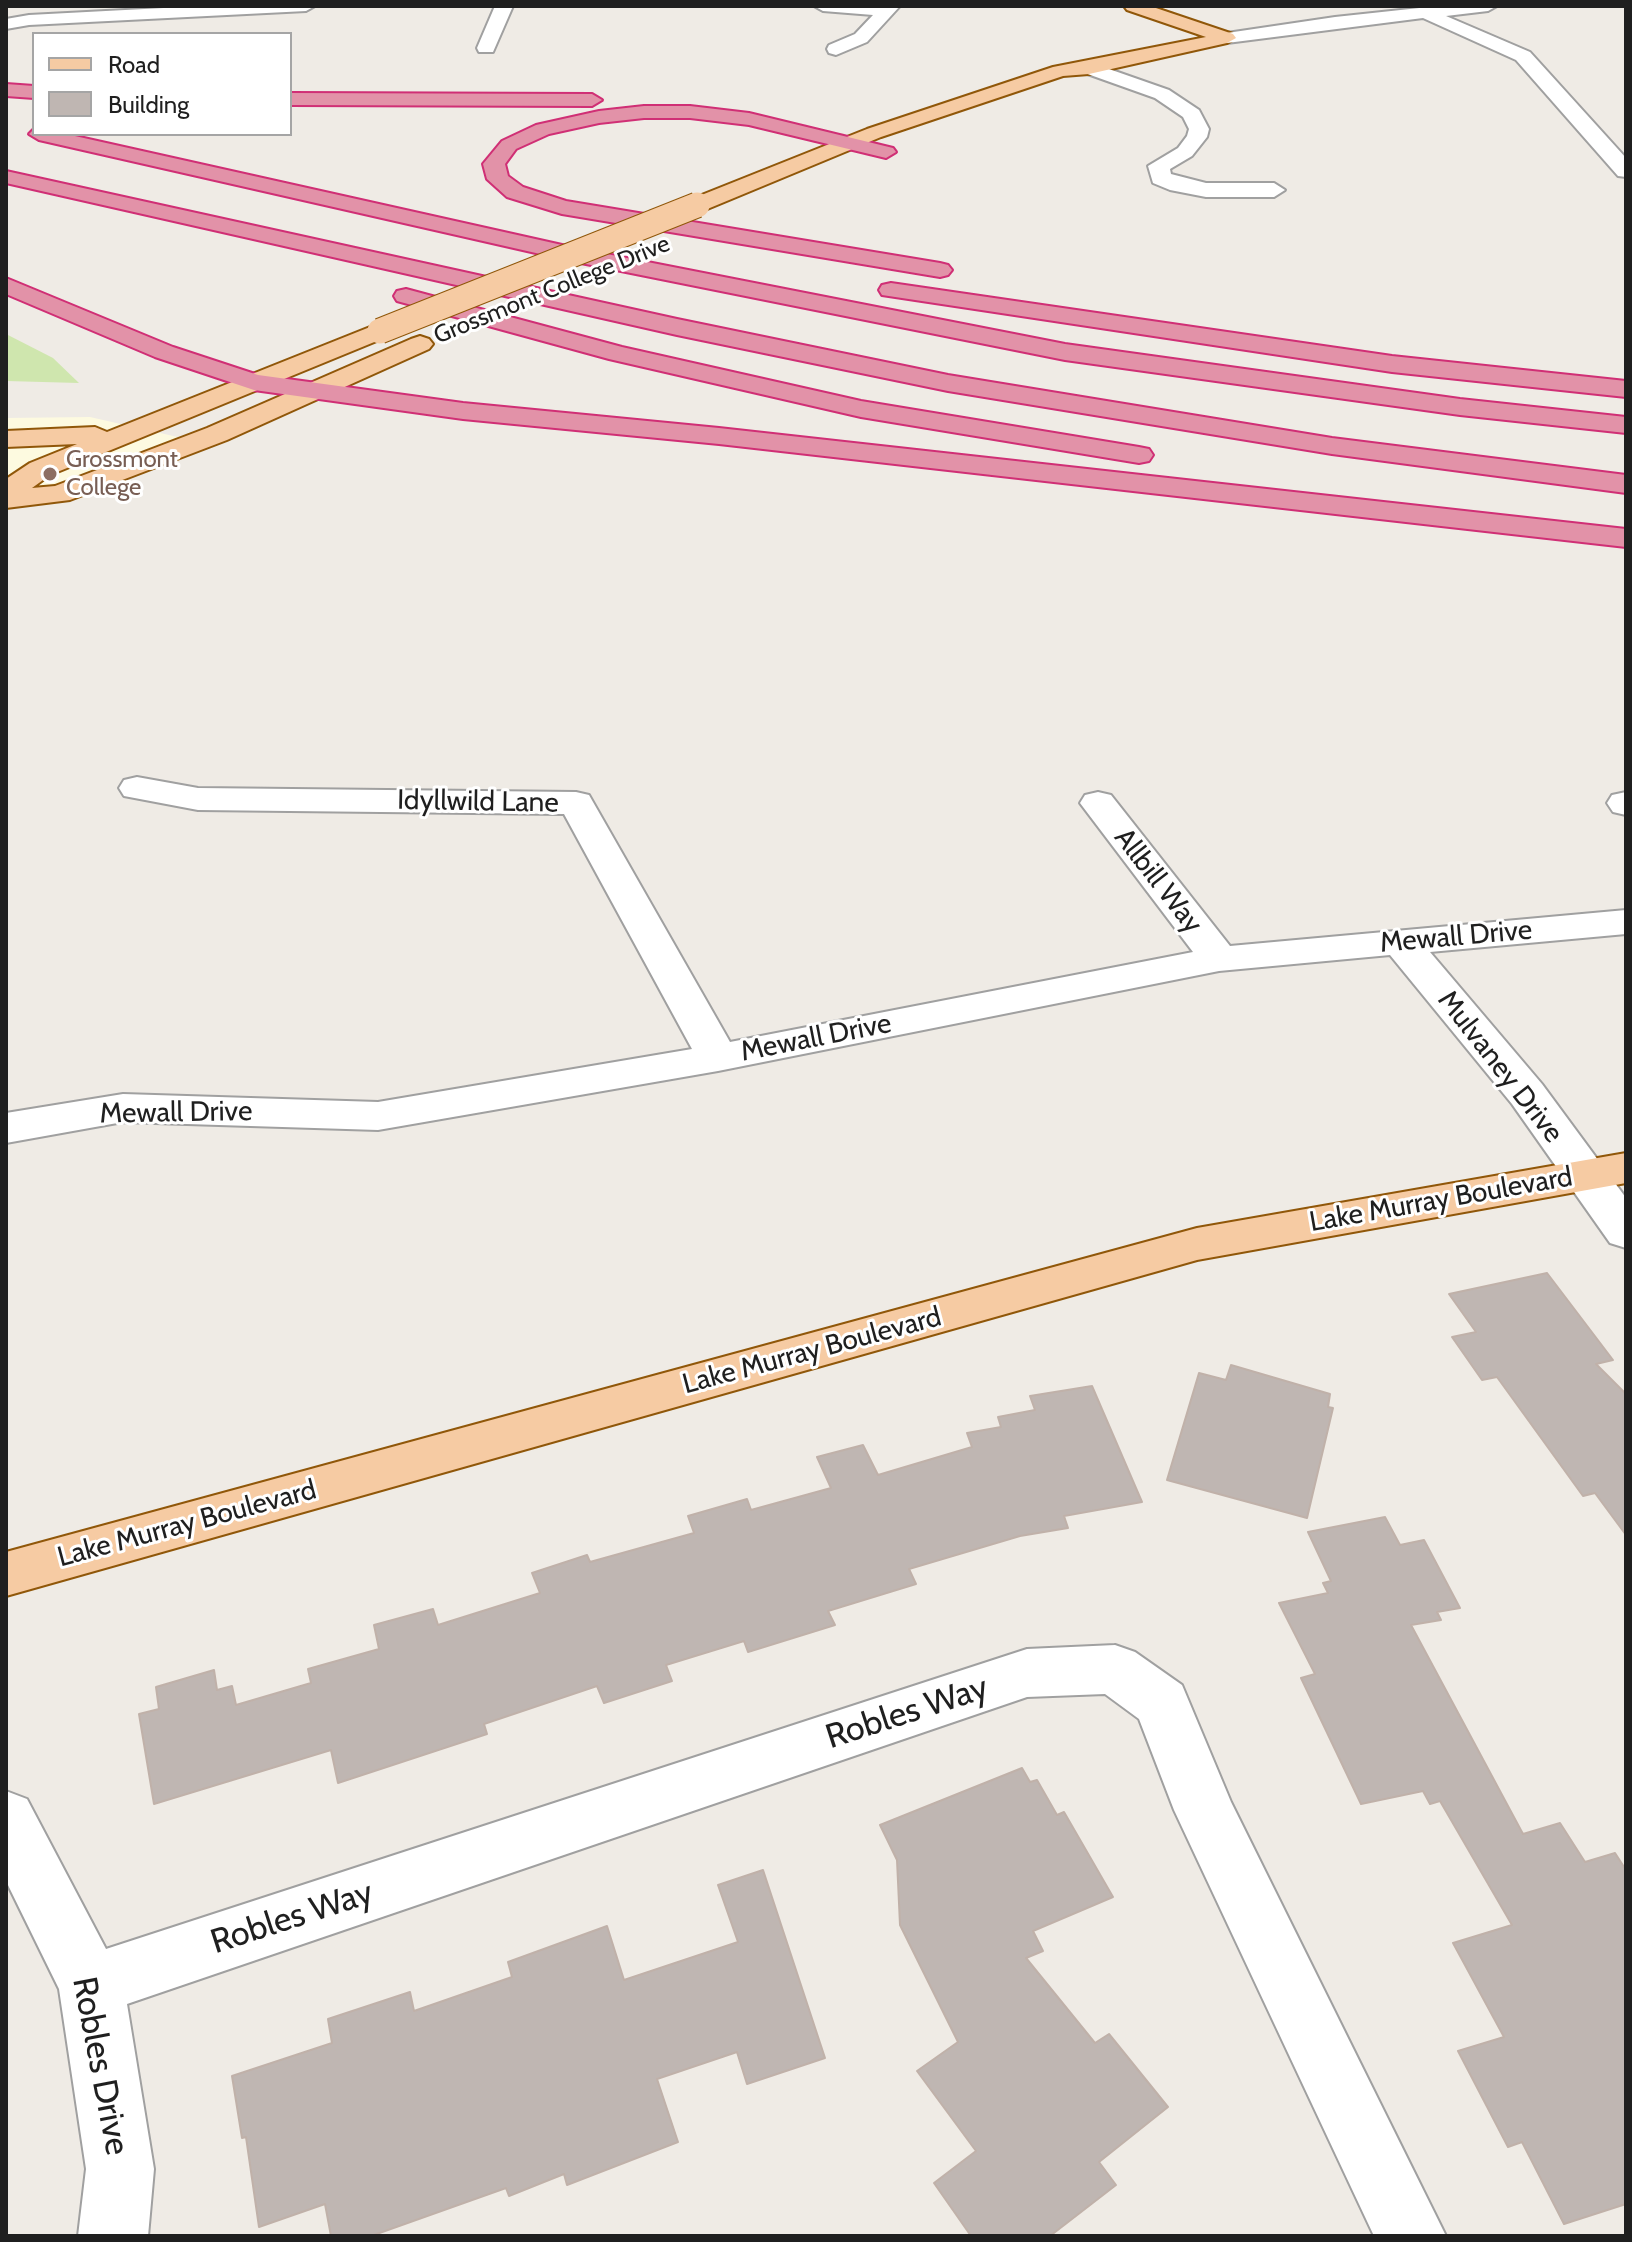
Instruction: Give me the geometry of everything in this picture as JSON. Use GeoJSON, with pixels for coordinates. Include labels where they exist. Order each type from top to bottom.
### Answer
{"type":"FeatureCollection","features":[{"type":"Feature","properties":{"kind":"highway"},"geometry":{"type":"LineString","coordinates":[[6,90],[32,92]]}},
{"type":"Feature","properties":{"kind":"highway"},"geometry":{"type":"LineString","coordinates":[[292,99],[699,101],[767,108],[880,143]]}},
{"type":"Feature","properties":{"kind":"highway"},"geometry":{"type":"LineString","coordinates":[[854,153],[731,116],[644,112],[599,117],[543,129],[509,145],[494,164],[498,179],[515,192],[562,207],[965,275]]}},
{"type":"Feature","properties":{"kind":"highway"},"geometry":{"type":"LineString","coordinates":[[49,136],[571,254],[1065,352],[1460,407],[1626,425]]}},
{"type":"Feature","properties":{"kind":"highway"},"geometry":{"type":"LineString","coordinates":[[53,136],[256,171],[780,272]]}},
{"type":"Feature","properties":{"kind":"highway"},"geometry":{"type":"LineString","coordinates":[[6,177],[948,383],[1332,446],[1626,484]]}},
{"type":"Feature","properties":{"kind":"highway"},"geometry":{"type":"LineString","coordinates":[[163,213],[198,238],[348,280]]}},
{"type":"Feature","properties":{"kind":"highway"},"geometry":{"type":"LineString","coordinates":[[6,285],[164,352],[254,382],[463,411],[735,438],[1626,538]]}},
{"type":"Feature","properties":{"kind":"highway"},"geometry":{"type":"LineString","coordinates":[[873,287],[1392,364],[1626,389]]}},
{"type":"Feature","properties":{"kind":"highway"},"geometry":{"type":"LineString","coordinates":[[378,288],[618,354],[861,409],[1157,458]]}},
{"type":"Feature","properties":{"kind":"highway"},"geometry":{"type":"LineString","coordinates":[[1038,288],[1626,379]]}},
{"type":"Feature","properties":{"kind":"highway"},"geometry":{"type":"LineString","coordinates":[[1189,463],[1626,530]]}},
{"type":"Feature","properties":{"kind":"main road"},"geometry":{"type":"LineString","coordinates":[[1133,6],[1227,38]]}},
{"type":"Feature","properties":{"kind":"main road","name":"Grossmont College Drive"},"geometry":{"type":"LineString","coordinates":[[6,493],[40,469],[697,205],[854,153],[1060,71],[1089,68],[1227,38]]}},
{"type":"Feature","properties":{"kind":"main road","name":"Grossmont College Drive"},"geometry":{"type":"LineString","coordinates":[[880,143],[922,138],[1090,75],[1089,68]]}},
{"type":"Feature","properties":{"kind":"main road","name":"Grossmont College Drive"},"geometry":{"type":"LineString","coordinates":[[6,499],[60,494],[217,434],[435,338],[736,215]]}},
{"type":"Feature","properties":{"kind":"main road"},"geometry":{"type":"LineString","coordinates":[[6,439],[133,431]]}},
{"type":"Feature","properties":{"kind":"main road","name":"Lake Murray Boulevard"},"geometry":{"type":"LineString","coordinates":[[6,1574],[1197,1244],[1604,1171]]}},
{"type":"Feature","properties":{"kind":"street"},"geometry":{"type":"LineString","coordinates":[[6,24],[29,20],[306,6]]}},
{"type":"Feature","properties":{"kind":"street"},"geometry":{"type":"LineString","coordinates":[[486,48],[504,6]]}},
{"type":"Feature","properties":{"kind":"street"},"geometry":{"type":"LineString","coordinates":[[823,6],[888,8]]}},
{"type":"Feature","properties":{"kind":"street","name":"Grossmont College Drive"},"geometry":{"type":"LineString","coordinates":[[1227,38],[1335,22],[1488,6]]}},
{"type":"Feature","properties":{"kind":"street"},"geometry":{"type":"LineString","coordinates":[[836,49],[861,38],[888,8]]}},
{"type":"Feature","properties":{"kind":"street"},"geometry":{"type":"LineString","coordinates":[[1428,14],[1523,56],[1626,171]]}},
{"type":"Feature","properties":{"kind":"street"},"geometry":{"type":"LineString","coordinates":[[1089,68],[1162,94],[1192,114],[1199,129],[1197,137],[1185,152],[1159,166],[1161,178],[1206,190],[1274,190]]}},
{"type":"Feature","properties":{"kind":"street","name":"Idyllwild Lane"},"geometry":{"type":"LineString","coordinates":[[137,788],[198,799],[576,803],[718,1058]]}},
{"type":"Feature","properties":{"kind":"street","name":"Allbill Way"},"geometry":{"type":"LineString","coordinates":[[1098,803],[1219,959]]}},
{"type":"Feature","properties":{"kind":"street","name":"Mewall Drive"},"geometry":{"type":"LineString","coordinates":[[6,1128],[123,1108],[378,1116],[718,1058],[1219,959],[1626,922]]}},
{"type":"Feature","properties":{"kind":"street","name":"Mulvaney Drive"},"geometry":{"type":"LineString","coordinates":[[1400,942],[1527,1094],[1604,1171],[1626,1232]]}},
{"type":"Feature","properties":{"kind":"street","name":"Robles Way"},"geometry":{"type":"LineString","coordinates":[[91,1985],[1027,1673],[1115,1669],[1162,1703],[1204,1810],[1411,2236]]}},
{"type":"Feature","properties":{"kind":"street","name":"Robles Drive"},"geometry":{"type":"LineString","coordinates":[[6,1818],[91,1985],[120,2169],[113,2236]]}},
{"type":"Feature","properties":{"kind":"shaded area","name":"Grossmont College"},"geometry":{"type":"Polygon","coordinates":[[[90,417],[182,438],[6,511],[6,418],[90,417]]]}},
{"type":"Feature","properties":{"kind":"green space"},"geometry":{"type":"Polygon","coordinates":[[[6,334],[53,358],[79,383],[6,381],[6,334]]]}},
{"type":"Feature","properties":{"kind":"building"},"geometry":{"type":"Polygon","coordinates":[[[1547,1273],[1613,1360],[1596,1364],[1626,1394],[1626,1535],[1595,1493],[1583,1496],[1497,1377],[1482,1380],[1452,1337],[1476,1332],[1449,1294],[1547,1273]]]}},
{"type":"Feature","properties":{"kind":"building"},"geometry":{"type":"Polygon","coordinates":[[[1231,1365],[1330,1394],[1328,1407],[1333,1408],[1307,1518],[1167,1480],[1199,1373],[1226,1380],[1231,1365]]]}},
{"type":"Feature","properties":{"kind":"building"},"geometry":{"type":"Polygon","coordinates":[[[1092,1386],[1142,1502],[1064,1516],[1068,1528],[1020,1536],[909,1569],[916,1584],[828,1611],[835,1625],[748,1652],[744,1641],[666,1665],[672,1681],[604,1703],[597,1686],[484,1724],[487,1734],[338,1783],[331,1750],[154,1804],[139,1714],[159,1709],[156,1687],[214,1670],[217,1690],[232,1686],[236,1705],[311,1683],[308,1669],[379,1649],[374,1625],[433,1609],[438,1625],[540,1593],[532,1573],[587,1555],[590,1562],[694,1533],[688,1516],[747,1499],[751,1510],[831,1488],[817,1457],[863,1445],[878,1475],[972,1447],[967,1433],[1001,1427],[998,1417],[1035,1410],[1030,1396],[1092,1386]]]}},
{"type":"Feature","properties":{"kind":"building"},"geometry":{"type":"Polygon","coordinates":[[[1385,1517],[1400,1545],[1424,1540],[1460,1608],[1437,1612],[1441,1620],[1411,1625],[1523,1834],[1560,1823],[1585,1862],[1615,1853],[1626,1870],[1626,2204],[1564,2224],[1522,2142],[1508,2147],[1458,2051],[1504,2037],[1453,1943],[1512,1925],[1440,1801],[1430,1804],[1423,1791],[1361,1804],[1301,1678],[1315,1674],[1279,1603],[1328,1593],[1323,1583],[1331,1581],[1308,1532],[1385,1517]]]}},
{"type":"Feature","properties":{"kind":"building"},"geometry":{"type":"Polygon","coordinates":[[[1022,1768],[1030,1782],[1037,1780],[1057,1815],[1064,1812],[1113,1897],[1033,1931],[1043,1951],[1026,1958],[1095,2043],[1109,2034],[1168,2107],[1099,2162],[1116,2185],[1050,2236],[971,2236],[934,2183],[976,2151],[917,2071],[958,2042],[900,1925],[897,1860],[880,1825],[1022,1768]]]}},
{"type":"Feature","properties":{"kind":"building"},"geometry":{"type":"Polygon","coordinates":[[[763,1870],[825,2058],[747,2084],[737,2052],[657,2079],[678,2142],[567,2185],[564,2174],[509,2196],[506,2188],[371,2236],[331,2236],[325,2204],[259,2227],[246,2137],[242,2138],[232,2076],[332,2043],[328,2019],[410,1992],[414,2011],[512,1977],[508,1962],[607,1926],[624,1980],[738,1942],[718,1885],[763,1870]]]}},
{"type":"Feature","properties":{"kind":"place","name":"Grossmont College"},"geometry":{"type":"Point","coordinates":[50,474]}}]}
